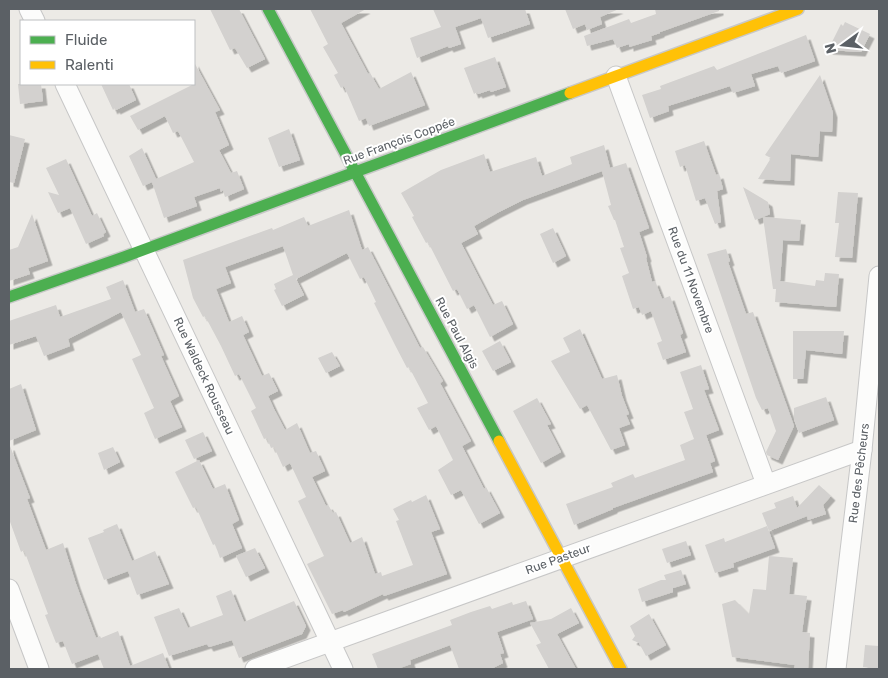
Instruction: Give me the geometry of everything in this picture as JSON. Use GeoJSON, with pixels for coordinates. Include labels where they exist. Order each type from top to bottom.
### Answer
{"type":"FeatureCollection","features":[{"type":"Feature","properties":{"kind":"street","name":"Rue Paul Algis"},"geometry":{"type":"LineString","coordinates":[[268,9],[621,669]]}},
{"type":"Feature","properties":{"kind":"street","name":"Rue François Coppée"},"geometry":{"type":"LineString","coordinates":[[9,297],[798,9]]}},
{"type":"Feature","properties":{"kind":"street","name":"Rue du 11 Novembre"},"geometry":{"type":"LineString","coordinates":[[616,76],[766,484]]}},
{"type":"Feature","properties":{"kind":"street","name":"Rue Waldeck Rousseau"},"geometry":{"type":"LineString","coordinates":[[64,85],[343,669]]}},
{"type":"Feature","properties":{"kind":"street","name":"Rue des Pêcheurs"},"geometry":{"type":"LineString","coordinates":[[836,669],[862,450],[879,276]]}},
{"type":"Feature","properties":{"kind":"street","name":"Rue Pasteur"},"geometry":{"type":"LineString","coordinates":[[255,669],[862,450]]}},
{"type":"Feature","properties":{"kind":"street"},"geometry":{"type":"LineString","coordinates":[[9,589],[39,669]]}},
{"type":"Feature","properties":{"kind":"building"},"geometry":{"type":"Polygon","coordinates":[[[210,9],[239,9],[265,59],[247,68],[235,48],[230,50],[210,9]]]}},
{"type":"Feature","properties":{"kind":"building"},"geometry":{"type":"Polygon","coordinates":[[[310,9],[366,9],[341,23],[368,74],[370,73],[379,89],[411,72],[425,105],[369,126],[366,118],[359,121],[344,86],[341,88],[334,75],[338,73],[323,47],[328,44],[310,9]]]}},
{"type":"Feature","properties":{"kind":"building"},"geometry":{"type":"Polygon","coordinates":[[[433,9],[525,9],[530,24],[488,38],[481,18],[455,27],[461,44],[449,48],[448,46],[417,58],[410,38],[441,27],[433,9]]]}},
{"type":"Feature","properties":{"kind":"building"},"geometry":{"type":"Polygon","coordinates":[[[565,9],[619,9],[600,17],[602,24],[587,30],[585,24],[573,29],[565,9]]]}},
{"type":"Feature","properties":{"kind":"building"},"geometry":{"type":"Polygon","coordinates":[[[655,9],[719,9],[719,11],[660,32],[651,36],[652,40],[629,47],[629,44],[617,48],[613,39],[587,46],[584,36],[629,19],[631,23],[656,14],[655,9]]]}},
{"type":"Feature","properties":{"kind":"building"},"geometry":{"type":"Polygon","coordinates":[[[845,22],[870,34],[861,52],[828,50],[841,24],[843,26],[845,22]]]}},
{"type":"Feature","properties":{"kind":"building"},"geometry":{"type":"Polygon","coordinates":[[[806,35],[815,61],[781,73],[778,66],[751,74],[755,86],[733,93],[730,86],[668,106],[669,111],[650,118],[642,95],[661,89],[660,86],[714,66],[717,70],[806,35]]]}},
{"type":"Feature","properties":{"kind":"building"},"geometry":{"type":"Polygon","coordinates":[[[495,57],[506,87],[491,92],[490,90],[474,94],[464,68],[495,57]]]}},
{"type":"Feature","properties":{"kind":"building"},"geometry":{"type":"Polygon","coordinates":[[[195,64],[220,110],[215,112],[229,145],[219,150],[231,173],[237,171],[244,189],[225,197],[223,190],[221,192],[220,188],[194,197],[197,206],[164,218],[152,182],[143,186],[129,156],[142,148],[156,179],[194,162],[178,131],[173,133],[165,116],[138,130],[130,116],[195,85],[195,64]]]}},
{"type":"Feature","properties":{"kind":"building"},"geometry":{"type":"Polygon","coordinates":[[[820,75],[833,113],[832,132],[820,131],[818,157],[791,154],[790,181],[758,179],[771,158],[765,155],[820,75]]]}},
{"type":"Feature","properties":{"kind":"building"},"geometry":{"type":"Polygon","coordinates":[[[18,84],[41,85],[43,101],[20,104],[18,84]]]}},
{"type":"Feature","properties":{"kind":"building"},"geometry":{"type":"Polygon","coordinates":[[[101,85],[129,85],[136,100],[113,110],[101,85]]]}},
{"type":"Feature","properties":{"kind":"building"},"geometry":{"type":"Polygon","coordinates":[[[289,129],[300,160],[279,167],[268,138],[289,129]]]}},
{"type":"Feature","properties":{"kind":"building"},"geometry":{"type":"Polygon","coordinates":[[[9,135],[25,139],[14,183],[9,182],[9,135]]]}},
{"type":"Feature","properties":{"kind":"building"},"geometry":{"type":"Polygon","coordinates":[[[704,141],[716,175],[719,174],[723,189],[717,191],[721,222],[715,224],[705,198],[696,201],[685,165],[680,167],[675,151],[704,141]]]}},
{"type":"Feature","properties":{"kind":"building"},"geometry":{"type":"Polygon","coordinates":[[[604,145],[610,168],[626,163],[649,228],[639,232],[652,282],[655,281],[662,299],[670,296],[683,333],[680,335],[686,352],[663,360],[657,343],[662,341],[651,311],[642,315],[639,307],[633,309],[622,276],[629,273],[620,248],[624,247],[608,206],[611,205],[602,171],[523,200],[497,213],[474,226],[478,234],[461,243],[493,305],[502,301],[513,324],[490,337],[474,305],[467,309],[457,289],[453,291],[428,242],[426,243],[412,217],[414,216],[401,193],[441,170],[484,154],[490,172],[536,157],[542,176],[572,164],[570,157],[604,145]]]}},
{"type":"Feature","properties":{"kind":"building"},"geometry":{"type":"Polygon","coordinates":[[[66,159],[92,216],[97,213],[106,232],[103,234],[104,236],[86,244],[70,208],[58,213],[48,192],[59,195],[46,168],[66,159]]]}},
{"type":"Feature","properties":{"kind":"building"},"geometry":{"type":"Polygon","coordinates":[[[743,187],[768,202],[770,214],[755,220],[743,187]]]}},
{"type":"Feature","properties":{"kind":"building"},"geometry":{"type":"Polygon","coordinates":[[[838,192],[858,193],[852,258],[835,257],[839,223],[835,223],[838,192]]]}},
{"type":"Feature","properties":{"kind":"building"},"geometry":{"type":"Polygon","coordinates":[[[349,210],[362,250],[368,247],[420,348],[423,347],[443,381],[440,383],[471,441],[462,446],[484,489],[486,487],[500,513],[479,524],[461,490],[451,495],[438,470],[453,460],[436,426],[429,430],[417,408],[428,403],[395,345],[374,303],[376,302],[364,277],[360,279],[347,253],[296,279],[304,295],[282,306],[274,290],[276,289],[274,284],[293,275],[283,246],[225,267],[231,283],[216,289],[229,322],[242,316],[249,332],[243,335],[262,376],[269,373],[278,391],[268,396],[274,409],[285,430],[297,423],[310,453],[316,451],[325,471],[312,477],[326,506],[328,505],[333,513],[336,512],[350,543],[362,537],[375,574],[381,572],[382,576],[413,565],[396,521],[399,520],[393,509],[426,495],[440,529],[431,532],[447,574],[384,596],[383,594],[344,612],[343,610],[332,614],[307,564],[324,556],[298,501],[306,497],[290,463],[283,467],[274,447],[271,448],[267,438],[264,439],[251,411],[256,408],[239,374],[235,376],[205,316],[203,317],[193,298],[183,260],[272,228],[273,230],[304,217],[308,226],[349,210]]]}},
{"type":"Feature","properties":{"kind":"building"},"geometry":{"type":"Polygon","coordinates":[[[32,214],[48,261],[28,268],[30,274],[9,281],[9,250],[18,247],[32,214]]]}},
{"type":"Feature","properties":{"kind":"building"},"geometry":{"type":"Polygon","coordinates":[[[763,217],[801,220],[799,241],[783,240],[780,281],[815,286],[816,280],[824,281],[825,273],[839,274],[836,307],[775,302],[776,289],[773,289],[763,217]]]}},
{"type":"Feature","properties":{"kind":"building"},"geometry":{"type":"Polygon","coordinates":[[[553,228],[566,256],[553,263],[540,234],[553,228]]]}},
{"type":"Feature","properties":{"kind":"building"},"geometry":{"type":"Polygon","coordinates":[[[726,249],[730,261],[728,262],[746,314],[753,312],[794,426],[778,460],[767,455],[766,452],[776,431],[768,408],[762,410],[756,398],[707,254],[726,249]]]}},
{"type":"Feature","properties":{"kind":"building"},"geometry":{"type":"Polygon","coordinates":[[[123,280],[135,312],[144,309],[164,355],[161,356],[179,396],[170,401],[182,427],[155,439],[144,413],[154,408],[132,359],[141,355],[121,312],[68,339],[70,346],[44,356],[36,336],[9,345],[9,321],[56,305],[60,317],[111,299],[106,287],[123,280]]]}},
{"type":"Feature","properties":{"kind":"building"},"geometry":{"type":"Polygon","coordinates":[[[580,329],[602,379],[617,375],[629,414],[626,415],[630,424],[619,428],[625,445],[611,450],[587,405],[580,409],[551,361],[570,352],[563,338],[580,329]]]}},
{"type":"Feature","properties":{"kind":"building"},"geometry":{"type":"Polygon","coordinates":[[[793,331],[844,331],[842,354],[806,350],[803,379],[793,379],[793,331]]]}},
{"type":"Feature","properties":{"kind":"building"},"geometry":{"type":"Polygon","coordinates":[[[500,341],[511,362],[493,371],[482,351],[500,341]]]}},
{"type":"Feature","properties":{"kind":"building"},"geometry":{"type":"Polygon","coordinates":[[[332,352],[340,366],[326,373],[318,358],[332,352]]]}},
{"type":"Feature","properties":{"kind":"building"},"geometry":{"type":"Polygon","coordinates":[[[701,365],[709,389],[704,390],[719,430],[706,435],[715,461],[710,463],[713,472],[613,508],[574,525],[566,504],[613,487],[611,483],[633,474],[635,478],[685,460],[680,445],[694,439],[684,412],[693,409],[680,372],[701,365]]]}},
{"type":"Feature","properties":{"kind":"building"},"geometry":{"type":"Polygon","coordinates":[[[21,384],[36,430],[9,441],[9,389],[21,384]]]}},
{"type":"Feature","properties":{"kind":"building"},"geometry":{"type":"Polygon","coordinates":[[[826,397],[834,420],[799,433],[794,419],[794,408],[826,397]]]}},
{"type":"Feature","properties":{"kind":"building"},"geometry":{"type":"Polygon","coordinates":[[[537,398],[551,424],[547,425],[561,452],[541,463],[513,411],[537,398]]]}},
{"type":"Feature","properties":{"kind":"building"},"geometry":{"type":"Polygon","coordinates":[[[203,432],[212,451],[194,459],[185,440],[203,432]]]}},
{"type":"Feature","properties":{"kind":"building"},"geometry":{"type":"Polygon","coordinates":[[[9,446],[30,498],[27,499],[46,550],[63,543],[96,638],[100,636],[101,638],[118,631],[130,666],[163,653],[169,669],[104,669],[98,654],[72,664],[63,641],[56,643],[45,615],[48,614],[24,550],[21,552],[9,519],[9,446]]]}},
{"type":"Feature","properties":{"kind":"building"},"geometry":{"type":"Polygon","coordinates":[[[113,447],[120,462],[104,470],[98,453],[113,447]]]}},
{"type":"Feature","properties":{"kind":"building"},"geometry":{"type":"Polygon","coordinates":[[[199,460],[213,489],[225,484],[239,520],[232,524],[242,548],[220,558],[196,507],[193,508],[175,472],[199,460]]]}},
{"type":"Feature","properties":{"kind":"building"},"geometry":{"type":"Polygon","coordinates":[[[819,485],[831,496],[823,505],[826,514],[808,520],[807,516],[769,531],[762,513],[776,508],[774,503],[793,496],[797,508],[819,485]]]}},
{"type":"Feature","properties":{"kind":"building"},"geometry":{"type":"Polygon","coordinates":[[[117,524],[132,561],[155,551],[169,584],[137,595],[128,571],[104,580],[88,538],[104,532],[103,530],[117,524]]]}},
{"type":"Feature","properties":{"kind":"building"},"geometry":{"type":"Polygon","coordinates":[[[767,526],[775,548],[733,563],[734,567],[715,573],[705,545],[724,538],[725,542],[767,526]]]}},
{"type":"Feature","properties":{"kind":"building"},"geometry":{"type":"Polygon","coordinates":[[[686,541],[691,555],[667,563],[662,549],[686,541]]]}},
{"type":"Feature","properties":{"kind":"building"},"geometry":{"type":"Polygon","coordinates":[[[255,548],[265,568],[246,577],[236,556],[255,548]]]}},
{"type":"Feature","properties":{"kind":"building"},"geometry":{"type":"Polygon","coordinates":[[[769,556],[793,558],[789,594],[807,596],[802,632],[810,633],[808,669],[794,669],[795,665],[732,657],[722,604],[735,600],[749,614],[753,589],[766,590],[769,556]]]}},
{"type":"Feature","properties":{"kind":"building"},"geometry":{"type":"Polygon","coordinates":[[[681,570],[686,584],[673,588],[673,592],[642,602],[638,589],[661,580],[666,580],[664,575],[681,570]]]}},
{"type":"Feature","properties":{"kind":"building"},"geometry":{"type":"Polygon","coordinates":[[[231,590],[244,622],[294,601],[306,626],[302,634],[239,658],[232,640],[209,647],[207,644],[169,656],[154,617],[179,608],[188,628],[223,615],[216,596],[231,590]]]}},
{"type":"Feature","properties":{"kind":"building"},"geometry":{"type":"Polygon","coordinates":[[[526,601],[533,619],[497,632],[504,653],[500,654],[503,663],[491,669],[459,669],[450,645],[410,660],[411,664],[397,669],[378,669],[372,654],[452,625],[450,620],[471,612],[490,606],[492,609],[512,602],[513,605],[526,601]]]}},
{"type":"Feature","properties":{"kind":"building"},"geometry":{"type":"Polygon","coordinates":[[[571,608],[579,623],[557,634],[576,669],[549,669],[536,645],[541,643],[530,623],[551,619],[571,608]]]}},
{"type":"Feature","properties":{"kind":"building"},"geometry":{"type":"Polygon","coordinates":[[[649,614],[666,645],[646,656],[639,643],[632,640],[635,636],[630,626],[649,614]]]}},
{"type":"Feature","properties":{"kind":"building"},"geometry":{"type":"Polygon","coordinates":[[[865,645],[879,646],[879,669],[863,667],[865,645]]]}},
{"type":"Feature","properties":{"kind":"traffic: fast"},"geometry":{"type":"LineString","coordinates":[[268,9],[499,441]]}},
{"type":"Feature","properties":{"kind":"traffic: fast"},"geometry":{"type":"LineString","coordinates":[[9,297],[124,257],[570,93]]}},
{"type":"Feature","properties":{"kind":"traffic: slow"},"geometry":{"type":"LineString","coordinates":[[570,93],[798,9]]}},
{"type":"Feature","properties":{"kind":"traffic: slow"},"geometry":{"type":"LineString","coordinates":[[499,441],[621,669]]}}]}
